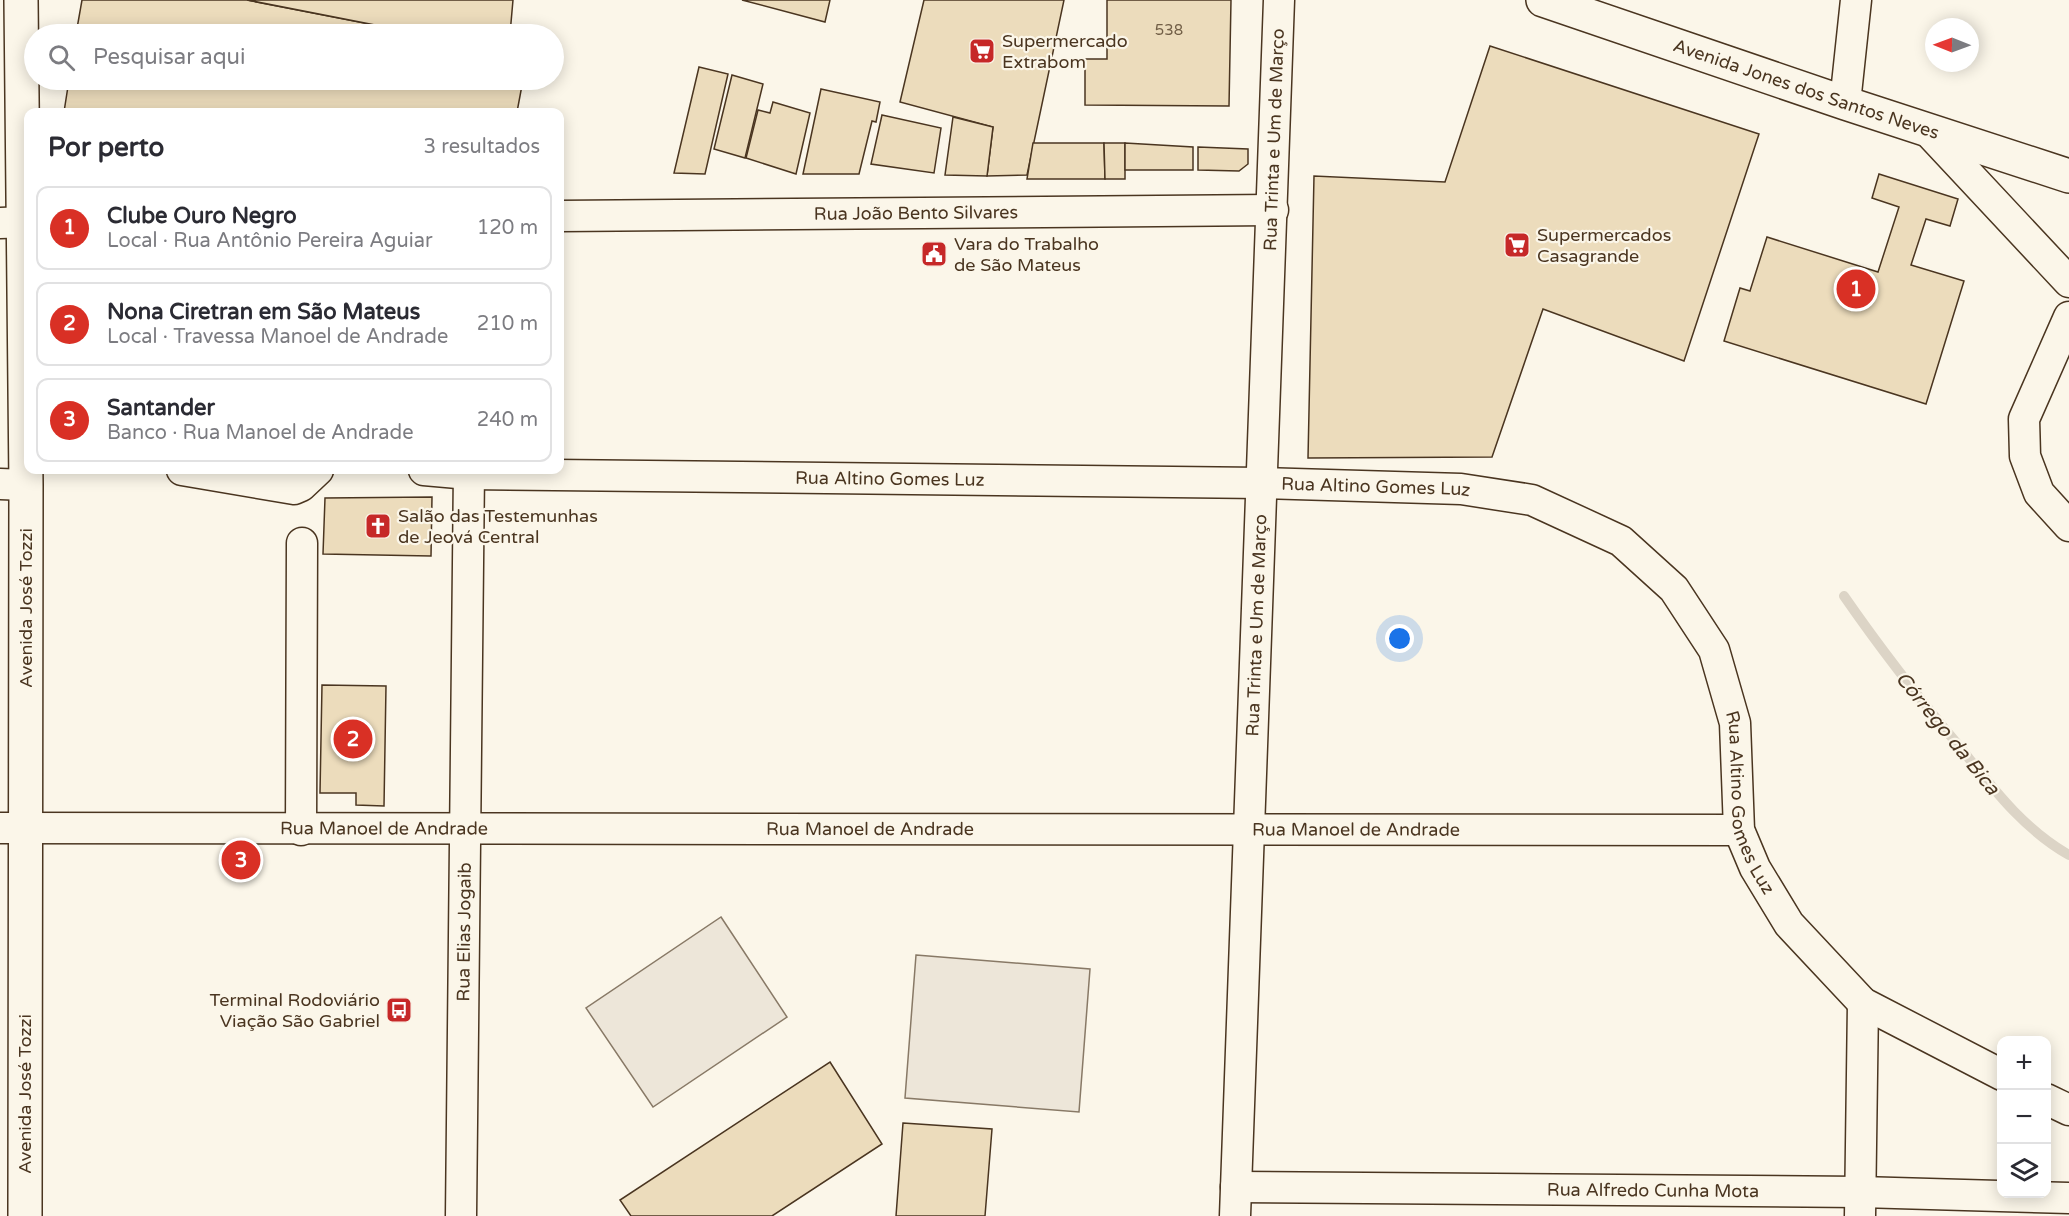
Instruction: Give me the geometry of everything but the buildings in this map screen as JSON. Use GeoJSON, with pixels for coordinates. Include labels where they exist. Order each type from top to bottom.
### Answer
{"type":"FeatureCollection","features":[{"type":"Feature","properties":{"kind":"street","name":"Avenida José Tozzi"},"geometry":{"type":"LineString","coordinates":[[21,0],[18,222],[24,367]]}},
{"type":"Feature","properties":{"kind":"street","name":"Rua Trinta e Um de Março"},"geometry":{"type":"LineString","coordinates":[[1235,1216],[1251,830],[1279,0]]}},
{"type":"Feature","properties":{"kind":"street","name":"Avenida Jones dos Santos Neves"},"geometry":{"type":"LineString","coordinates":[[1543,0],[1845,104],[2069,176]]}},
{"type":"Feature","properties":{"kind":"street"},"geometry":{"type":"LineString","coordinates":[[1845,104],[1856,0]]}},
{"type":"Feature","properties":{"kind":"street"},"geometry":{"type":"LineString","coordinates":[[1926,129],[2069,282]]}},
{"type":"Feature","properties":{"kind":"street","name":"Rua João Bento Silvares"},"geometry":{"type":"LineString","coordinates":[[564,216],[1273,210]]}},
{"type":"Feature","properties":{"kind":"street"},"geometry":{"type":"LineString","coordinates":[[2069,317],[2024,420],[2025,456],[2039,493],[2069,526]]}},
{"type":"Feature","properties":{"kind":"street","name":"Avenida José Tozzi"},"geometry":{"type":"LineString","coordinates":[[24,449],[13,484],[13,828],[25,1216]]}},
{"type":"Feature","properties":{"kind":"street","name":"Rua Altino Gomes Luz"},"geometry":{"type":"LineString","coordinates":[[564,473],[1262,483],[1461,489],[1532,500],[1622,541],[1674,589],[1714,650],[1735,723],[1739,830],[1755,868],[1789,924],[1863,1003],[1997,1073]]}},
{"type":"Feature","properties":{"kind":"street"},"geometry":{"type":"LineString","coordinates":[[206,474],[294,489],[301,486],[314,474]]}},
{"type":"Feature","properties":{"kind":"street","name":"Rua Elias Jogaib"},"geometry":{"type":"LineString","coordinates":[[461,1216],[469,474]]}},
{"type":"Feature","properties":{"kind":"street"},"geometry":{"type":"LineString","coordinates":[[301,830],[302,543]]}},
{"type":"Feature","properties":{"kind":"street","name":"Rua Manoel de Andrade"},"geometry":{"type":"LineString","coordinates":[[13,828],[1739,830]]}},
{"type":"Feature","properties":{"kind":"street"},"geometry":{"type":"LineString","coordinates":[[1860,1204],[1863,1003]]}},
{"type":"Feature","properties":{"kind":"street"},"geometry":{"type":"LineString","coordinates":[[2051,1101],[2069,1110]]}},
{"type":"Feature","properties":{"kind":"street","name":"Rua Alfredo Cunha Mota"},"geometry":{"type":"LineString","coordinates":[[1236,1187],[1860,1204],[2069,1198]]}},
{"type":"Feature","properties":{"kind":"shaded area"},"geometry":{"type":"Polygon","coordinates":[[[721,917],[787,1017],[653,1107],[586,1008],[721,917]]]}},
{"type":"Feature","properties":{"kind":"shaded area"},"geometry":{"type":"Polygon","coordinates":[[[916,955],[1090,969],[1079,1112],[905,1098],[916,955]]]}},
{"type":"Feature","properties":{"kind":"waterway","name":"Córrego da Bica"},"geometry":{"type":"LineString","coordinates":[[1844,596],[1929,709],[2009,806],[2037,832],[2069,855]]}},
{"type":"Feature","properties":{"kind":"place","name":"Supermercado Extrabom"},"geometry":{"type":"Point","coordinates":[982,51]}},
{"type":"Feature","properties":{"kind":"place","name":"Supermercados Casagrande"},"geometry":{"type":"Point","coordinates":[1517,245]}},
{"type":"Feature","properties":{"kind":"place","name":"Vara do Trabalho de São Mateus"},"geometry":{"type":"Point","coordinates":[934,254]}},
{"type":"Feature","properties":{"kind":"place","name":"Clube Ouro Negro"},"geometry":{"type":"Point","coordinates":[1856,289]}},
{"type":"Feature","properties":{"kind":"place","name":"Salão das Testemunhas de Jeová Central"},"geometry":{"type":"Point","coordinates":[378,526]}},
{"type":"Feature","properties":{"kind":"place","name":"Nona Ciretran em São Mateus"},"geometry":{"type":"Point","coordinates":[353,739]}},
{"type":"Feature","properties":{"kind":"place","name":"Santander"},"geometry":{"type":"Point","coordinates":[241,860]}},
{"type":"Feature","properties":{"kind":"place","name":"Terminal Rodoviário Viação São Gabriel"},"geometry":{"type":"Point","coordinates":[399,1010]}}]}
